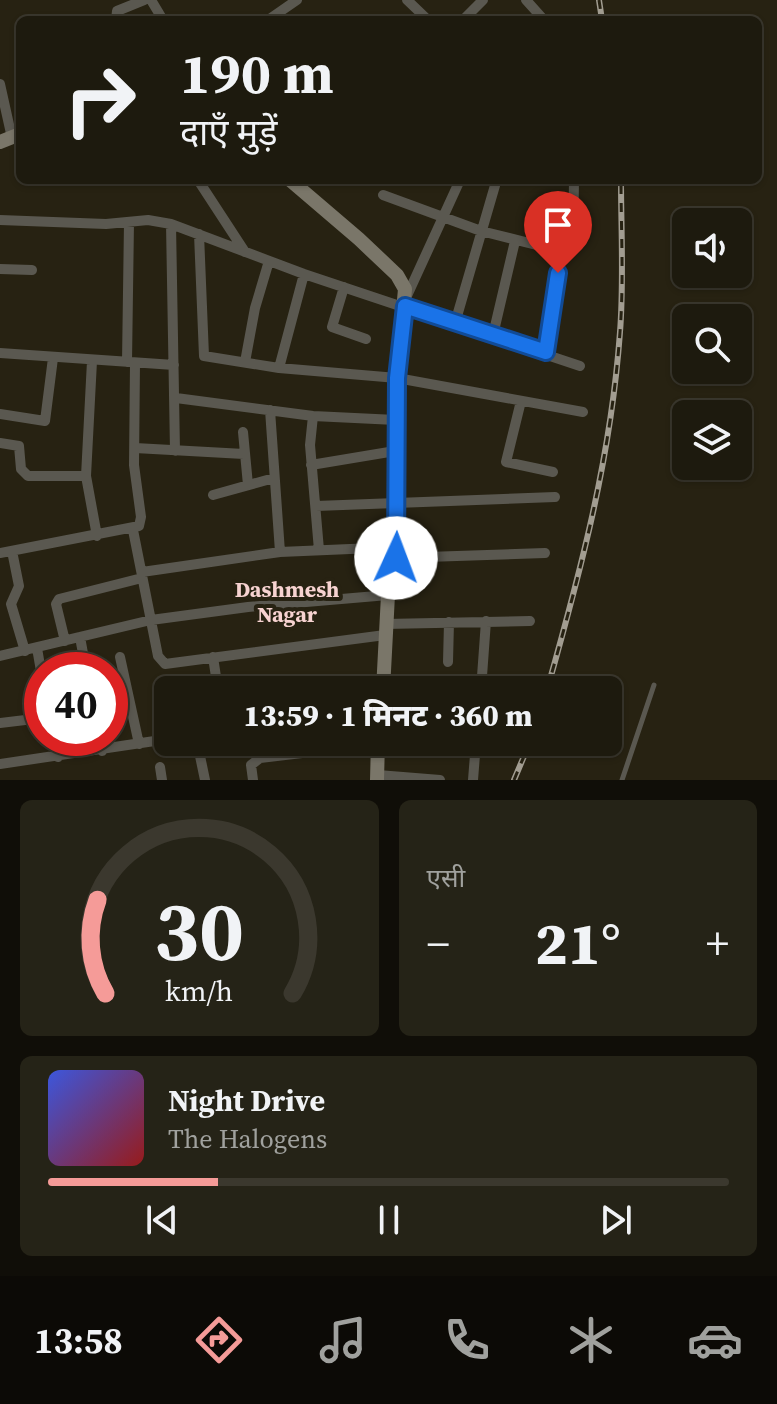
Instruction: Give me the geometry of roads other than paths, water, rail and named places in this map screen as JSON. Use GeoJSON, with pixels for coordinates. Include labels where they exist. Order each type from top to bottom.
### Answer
{"type":"FeatureCollection","features":[{"type":"Feature","properties":{"kind":"street"},"geometry":{"type":"LineString","coordinates":[[116,16],[117,11],[144,0]]}},
{"type":"Feature","properties":{"kind":"street"},"geometry":{"type":"LineString","coordinates":[[274,16],[297,0]]}},
{"type":"Feature","properties":{"kind":"street"},"geometry":{"type":"LineString","coordinates":[[407,0],[424,16]]}},
{"type":"Feature","properties":{"kind":"street"},"geometry":{"type":"LineString","coordinates":[[526,0],[540,16]]}},
{"type":"Feature","properties":{"kind":"street"},"geometry":{"type":"LineString","coordinates":[[0,84],[11,138]]}},
{"type":"Feature","properties":{"kind":"street"},"geometry":{"type":"LineString","coordinates":[[201,184],[245,252]]}},
{"type":"Feature","properties":{"kind":"street"},"geometry":{"type":"LineString","coordinates":[[295,184],[397,275],[405,302]]}},
{"type":"Feature","properties":{"kind":"street"},"geometry":{"type":"LineString","coordinates":[[383,676],[388,595],[396,553],[397,378],[405,302],[458,184]]}},
{"type":"Feature","properties":{"kind":"street"},"geometry":{"type":"LineString","coordinates":[[455,323],[495,184]]}},
{"type":"Feature","properties":{"kind":"street"},"geometry":{"type":"LineString","coordinates":[[383,195],[481,231],[569,253],[573,248],[574,184]]}},
{"type":"Feature","properties":{"kind":"street"},"geometry":{"type":"LineString","coordinates":[[0,220],[148,220],[171,224],[304,274],[405,302],[455,323],[580,366]]}},
{"type":"Feature","properties":{"kind":"street"},"geometry":{"type":"LineString","coordinates":[[31,650],[11,604],[19,586],[6,552],[133,530],[139,526],[141,517],[131,363],[129,222]]}},
{"type":"Feature","properties":{"kind":"street"},"geometry":{"type":"LineString","coordinates":[[171,224],[175,451]]}},
{"type":"Feature","properties":{"kind":"street"},"geometry":{"type":"LineString","coordinates":[[199,234],[201,352],[207,357],[279,368],[397,378],[583,412]]}},
{"type":"Feature","properties":{"kind":"street"},"geometry":{"type":"LineString","coordinates":[[493,335],[515,241]]}},
{"type":"Feature","properties":{"kind":"street"},"geometry":{"type":"LineString","coordinates":[[546,352],[561,252]]}},
{"type":"Feature","properties":{"kind":"street"},"geometry":{"type":"LineString","coordinates":[[245,362],[255,308],[269,261]]}},
{"type":"Feature","properties":{"kind":"street"},"geometry":{"type":"LineString","coordinates":[[0,269],[32,270]]}},
{"type":"Feature","properties":{"kind":"street"},"geometry":{"type":"LineString","coordinates":[[279,368],[304,274]]}},
{"type":"Feature","properties":{"kind":"street"},"geometry":{"type":"LineString","coordinates":[[344,287],[332,327],[366,339]]}},
{"type":"Feature","properties":{"kind":"street"},"geometry":{"type":"LineString","coordinates":[[0,353],[174,365]]}},
{"type":"Feature","properties":{"kind":"street"},"geometry":{"type":"LineString","coordinates":[[0,414],[45,421],[49,416],[53,358]]}},
{"type":"Feature","properties":{"kind":"street"},"geometry":{"type":"LineString","coordinates":[[92,361],[86,476],[97,536]]}},
{"type":"Feature","properties":{"kind":"street"},"geometry":{"type":"LineString","coordinates":[[176,398],[313,416],[396,420]]}},
{"type":"Feature","properties":{"kind":"street"},"geometry":{"type":"LineString","coordinates":[[521,401],[506,462],[553,472]]}},
{"type":"Feature","properties":{"kind":"street"},"geometry":{"type":"LineString","coordinates":[[270,410],[280,552]]}},
{"type":"Feature","properties":{"kind":"street"},"geometry":{"type":"LineString","coordinates":[[313,416],[311,465],[319,550]]}},
{"type":"Feature","properties":{"kind":"street"},"geometry":{"type":"LineString","coordinates":[[243,432],[248,485]]}},
{"type":"Feature","properties":{"kind":"street"},"geometry":{"type":"LineString","coordinates":[[0,443],[19,446],[21,469],[28,476],[86,476]]}},
{"type":"Feature","properties":{"kind":"street"},"geometry":{"type":"LineString","coordinates":[[135,448],[244,454]]}},
{"type":"Feature","properties":{"kind":"street"},"geometry":{"type":"LineString","coordinates":[[311,465],[395,451]]}},
{"type":"Feature","properties":{"kind":"street"},"geometry":{"type":"LineString","coordinates":[[213,495],[274,478]]}},
{"type":"Feature","properties":{"kind":"street"},"geometry":{"type":"LineString","coordinates":[[316,506],[555,497]]}},
{"type":"Feature","properties":{"kind":"street"},"geometry":{"type":"LineString","coordinates":[[133,530],[162,662],[449,622],[530,621]]}},
{"type":"Feature","properties":{"kind":"street"},"geometry":{"type":"LineString","coordinates":[[65,641],[56,604],[59,599],[142,575],[280,552],[545,553]]}},
{"type":"Feature","properties":{"kind":"street"},"geometry":{"type":"LineString","coordinates":[[0,656],[151,620],[234,608],[388,595]]}},
{"type":"Feature","properties":{"kind":"street"},"geometry":{"type":"LineString","coordinates":[[482,676],[486,621]]}},
{"type":"Feature","properties":{"kind":"street"},"geometry":{"type":"LineString","coordinates":[[448,662],[449,622]]}},
{"type":"Feature","properties":{"kind":"street"},"geometry":{"type":"LineString","coordinates":[[80,637],[83,652]]}},
{"type":"Feature","properties":{"kind":"street"},"geometry":{"type":"LineString","coordinates":[[213,657],[216,676]]}},
{"type":"Feature","properties":{"kind":"street"},"geometry":{"type":"LineString","coordinates":[[128,694],[139,744]]}},
{"type":"Feature","properties":{"kind":"street"},"geometry":{"type":"LineString","coordinates":[[0,723],[24,720]]}},
{"type":"Feature","properties":{"kind":"street"},"geometry":{"type":"LineString","coordinates":[[128,746],[154,741]]}},
{"type":"Feature","properties":{"kind":"street"},"geometry":{"type":"LineString","coordinates":[[0,764],[65,756]]}},
{"type":"Feature","properties":{"kind":"street"},"geometry":{"type":"LineString","coordinates":[[200,756],[205,780]]}},
{"type":"Feature","properties":{"kind":"street"},"geometry":{"type":"LineString","coordinates":[[253,780],[251,765],[260,758],[276,756]]}},
{"type":"Feature","properties":{"kind":"street"},"geometry":{"type":"LineString","coordinates":[[378,756],[377,777],[440,780]]}},
{"type":"Feature","properties":{"kind":"street"},"geometry":{"type":"LineString","coordinates":[[473,780],[475,756]]}},
{"type":"Feature","properties":{"kind":"street"},"geometry":{"type":"LineString","coordinates":[[160,767],[162,780]]}},
{"type":"Feature","properties":{"kind":"lane"},"geometry":{"type":"LineString","coordinates":[[622,780],[654,685]]}},
{"type":"Feature","properties":{"kind":"railway"},"geometry":{"type":"LineString","coordinates":[[599,0],[601,16]]}},
{"type":"Feature","properties":{"kind":"railway"},"geometry":{"type":"LineString","coordinates":[[551,676],[583,557],[610,424],[621,313],[621,184]]}},
{"type":"Feature","properties":{"kind":"railway"},"geometry":{"type":"LineString","coordinates":[[514,780],[524,756]]}},
{"type":"Feature","properties":{"kind":"district","name":"Dashmesh Nagar"},"geometry":{"type":"Point","coordinates":[287,602]}}]}
